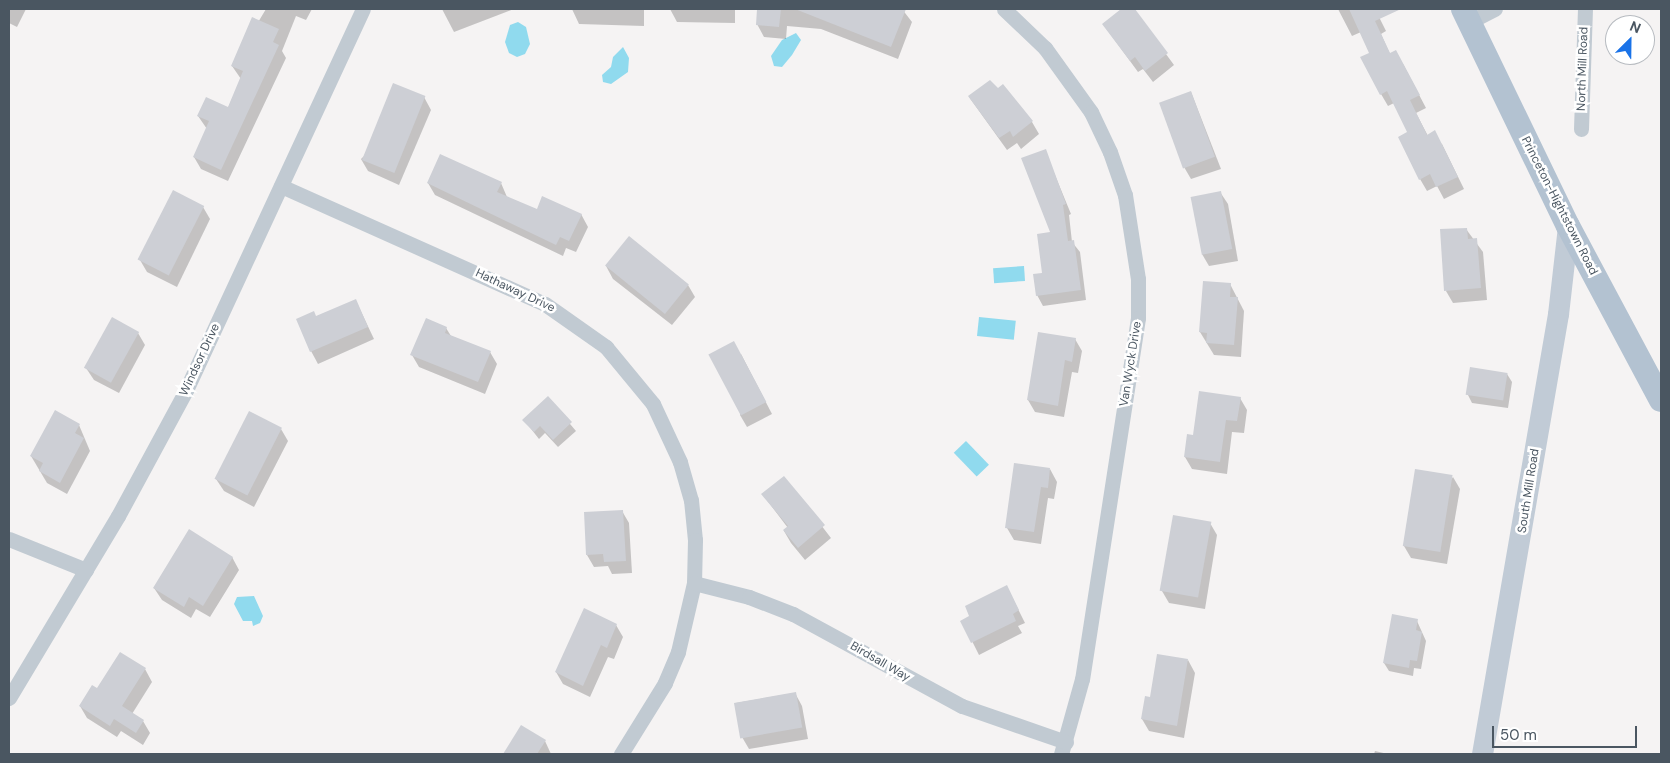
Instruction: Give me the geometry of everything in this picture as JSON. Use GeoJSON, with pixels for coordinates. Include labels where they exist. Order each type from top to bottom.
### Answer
{"type":"FeatureCollection","features":[{"type":"Feature","properties":{"kind":"main road","name":"Princeton-Hightstown Road"},"geometry":{"type":"LineString","coordinates":[[1466,15],[1568,226],[1661,400]]}},
{"type":"Feature","properties":{"kind":"main road","name":"South Mill Road"},"geometry":{"type":"LineString","coordinates":[[1482,754],[1558,314],[1568,226]]}},
{"type":"Feature","properties":{"kind":"street","name":"Windsor Drive"},"geometry":{"type":"LineString","coordinates":[[9,698],[86,570],[186,390],[363,9]]}},
{"type":"Feature","properties":{"kind":"street","name":"Van Wyck Drive"},"geometry":{"type":"LineString","coordinates":[[1004,9],[1045,48],[1090,112],[1110,152],[1125,195],[1138,279],[1138,318],[1083,670],[1063,748]]}},
{"type":"Feature","properties":{"kind":"street"},"geometry":{"type":"LineString","coordinates":[[1466,15],[1495,9]]}},
{"type":"Feature","properties":{"kind":"street","name":"North Mill Road"},"geometry":{"type":"LineString","coordinates":[[1581,129],[1585,9]]}},
{"type":"Feature","properties":{"kind":"street","name":"Hathaway Drive"},"geometry":{"type":"LineString","coordinates":[[281,186],[545,304],[606,347],[653,404],[680,462],[691,500],[695,540],[694,583],[678,652],[665,684],[621,754]]}},
{"type":"Feature","properties":{"kind":"street"},"geometry":{"type":"LineString","coordinates":[[9,538],[86,570]]}},
{"type":"Feature","properties":{"kind":"street","name":"Birdsall Way"},"geometry":{"type":"LineString","coordinates":[[694,583],[749,597],[793,614],[962,706],[1063,748]]}},
{"type":"Feature","properties":{"kind":"water"},"geometry":{"type":"Polygon","coordinates":[[[518,22],[526,27],[530,44],[525,54],[517,57],[509,53],[505,42],[510,25],[518,22]]]}},
{"type":"Feature","properties":{"kind":"water"},"geometry":{"type":"Polygon","coordinates":[[[796,33],[801,40],[792,55],[782,67],[774,66],[771,56],[782,40],[796,33]]]}},
{"type":"Feature","properties":{"kind":"water"},"geometry":{"type":"Polygon","coordinates":[[[623,47],[629,58],[628,72],[611,84],[603,82],[602,75],[611,67],[613,57],[623,47]]]}},
{"type":"Feature","properties":{"kind":"water"},"geometry":{"type":"Polygon","coordinates":[[[1024,266],[1025,281],[994,283],[993,268],[1024,266]]]}},
{"type":"Feature","properties":{"kind":"water"},"geometry":{"type":"Polygon","coordinates":[[[979,317],[1016,321],[1014,340],[977,336],[979,317]]]}},
{"type":"Feature","properties":{"kind":"water"},"geometry":{"type":"Polygon","coordinates":[[[966,441],[989,465],[977,477],[954,453],[966,441]]]}},
{"type":"Feature","properties":{"kind":"water"},"geometry":{"type":"Polygon","coordinates":[[[254,596],[263,616],[260,623],[253,626],[252,621],[243,621],[234,604],[237,597],[254,596]]]}},
{"type":"Feature","properties":{"kind":"building"},"geometry":{"type":"Polygon","coordinates":[[[757,9],[781,9],[779,27],[756,25],[757,9]]]}},
{"type":"Feature","properties":{"kind":"building"},"geometry":{"type":"Polygon","coordinates":[[[795,9],[906,9],[891,47],[795,9]]]}},
{"type":"Feature","properties":{"kind":"building"},"geometry":{"type":"Polygon","coordinates":[[[1121,9],[1135,9],[1168,53],[1145,71],[1135,57],[1130,61],[1102,24],[1121,9]]]}},
{"type":"Feature","properties":{"kind":"building"},"geometry":{"type":"Polygon","coordinates":[[[1349,9],[1401,9],[1375,21],[1390,53],[1396,50],[1420,95],[1410,100],[1427,135],[1435,130],[1458,177],[1436,187],[1430,174],[1419,180],[1398,137],[1407,132],[1387,91],[1380,95],[1360,57],[1369,53],[1349,9]]]}},
{"type":"Feature","properties":{"kind":"building"},"geometry":{"type":"Polygon","coordinates":[[[252,17],[279,29],[273,42],[279,45],[221,170],[193,157],[209,121],[197,116],[206,97],[228,107],[243,71],[231,66],[252,17]]]}},
{"type":"Feature","properties":{"kind":"building"},"geometry":{"type":"Polygon","coordinates":[[[990,80],[998,88],[1003,84],[1033,121],[1013,137],[1010,131],[999,138],[968,96],[990,80]]]}},
{"type":"Feature","properties":{"kind":"building"},"geometry":{"type":"Polygon","coordinates":[[[393,83],[425,96],[394,173],[362,160],[393,83]]]}},
{"type":"Feature","properties":{"kind":"building"},"geometry":{"type":"Polygon","coordinates":[[[1191,91],[1215,157],[1183,168],[1159,103],[1191,91]]]}},
{"type":"Feature","properties":{"kind":"building"},"geometry":{"type":"Polygon","coordinates":[[[1046,149],[1066,204],[1063,205],[1068,241],[1074,240],[1081,290],[1036,296],[1033,274],[1042,273],[1037,234],[1050,232],[1021,158],[1046,149]]]}},
{"type":"Feature","properties":{"kind":"building"},"geometry":{"type":"Polygon","coordinates":[[[440,154],[502,182],[497,192],[537,209],[542,196],[582,214],[569,241],[560,237],[556,245],[427,183],[440,154]]]}},
{"type":"Feature","properties":{"kind":"building"},"geometry":{"type":"Polygon","coordinates":[[[173,190],[204,206],[169,275],[138,259],[173,190]]]}},
{"type":"Feature","properties":{"kind":"building"},"geometry":{"type":"Polygon","coordinates":[[[1221,191],[1232,249],[1202,255],[1191,197],[1221,191]]]}},
{"type":"Feature","properties":{"kind":"building"},"geometry":{"type":"Polygon","coordinates":[[[1467,228],[1468,239],[1477,238],[1481,288],[1444,291],[1440,229],[1467,228]]]}},
{"type":"Feature","properties":{"kind":"building"},"geometry":{"type":"Polygon","coordinates":[[[629,236],[689,284],[665,314],[605,266],[629,236]]]}},
{"type":"Feature","properties":{"kind":"building"},"geometry":{"type":"Polygon","coordinates":[[[1203,281],[1231,283],[1230,297],[1238,297],[1234,345],[1206,343],[1207,333],[1199,332],[1203,281]]]}},
{"type":"Feature","properties":{"kind":"building"},"geometry":{"type":"Polygon","coordinates":[[[356,299],[368,327],[310,352],[296,319],[314,311],[316,316],[356,299]]]}},
{"type":"Feature","properties":{"kind":"building"},"geometry":{"type":"Polygon","coordinates":[[[112,317],[139,332],[111,383],[84,368],[112,317]]]}},
{"type":"Feature","properties":{"kind":"building"},"geometry":{"type":"Polygon","coordinates":[[[426,318],[447,327],[445,333],[491,351],[478,382],[410,355],[426,318]]]}},
{"type":"Feature","properties":{"kind":"building"},"geometry":{"type":"Polygon","coordinates":[[[1038,332],[1076,338],[1072,362],[1065,360],[1058,406],[1027,400],[1038,332]]]}},
{"type":"Feature","properties":{"kind":"building"},"geometry":{"type":"Polygon","coordinates":[[[734,341],[766,402],[741,416],[708,355],[734,341]]]}},
{"type":"Feature","properties":{"kind":"building"},"geometry":{"type":"Polygon","coordinates":[[[1470,367],[1508,373],[1503,401],[1466,395],[1470,367]]]}},
{"type":"Feature","properties":{"kind":"building"},"geometry":{"type":"Polygon","coordinates":[[[1199,391],[1241,397],[1237,421],[1226,420],[1220,462],[1184,457],[1187,434],[1193,435],[1199,391]]]}},
{"type":"Feature","properties":{"kind":"building"},"geometry":{"type":"Polygon","coordinates":[[[548,396],[572,422],[553,440],[540,426],[534,432],[522,420],[548,396]]]}},
{"type":"Feature","properties":{"kind":"building"},"geometry":{"type":"Polygon","coordinates":[[[55,410],[80,424],[75,433],[84,438],[60,483],[39,471],[43,463],[30,456],[55,410]]]}},
{"type":"Feature","properties":{"kind":"building"},"geometry":{"type":"Polygon","coordinates":[[[249,411],[282,428],[247,496],[214,479],[249,411]]]}},
{"type":"Feature","properties":{"kind":"building"},"geometry":{"type":"Polygon","coordinates":[[[1014,463],[1050,468],[1048,488],[1041,487],[1034,532],[1005,528],[1014,463]]]}},
{"type":"Feature","properties":{"kind":"building"},"geometry":{"type":"Polygon","coordinates":[[[1415,469],[1453,475],[1440,552],[1403,546],[1415,469]]]}},
{"type":"Feature","properties":{"kind":"building"},"geometry":{"type":"Polygon","coordinates":[[[784,476],[825,525],[798,548],[783,530],[788,526],[761,494],[784,476]]]}},
{"type":"Feature","properties":{"kind":"building"},"geometry":{"type":"Polygon","coordinates":[[[623,510],[626,561],[604,562],[603,554],[586,555],[584,512],[623,510]]]}},
{"type":"Feature","properties":{"kind":"building"},"geometry":{"type":"Polygon","coordinates":[[[1173,515],[1211,522],[1198,598],[1160,591],[1173,515]]]}},
{"type":"Feature","properties":{"kind":"building"},"geometry":{"type":"Polygon","coordinates":[[[189,529],[233,557],[203,606],[189,597],[184,607],[153,588],[189,529]]]}},
{"type":"Feature","properties":{"kind":"building"},"geometry":{"type":"Polygon","coordinates":[[[1007,585],[1019,610],[1013,614],[1016,621],[971,643],[960,621],[969,616],[965,606],[1007,585]]]}},
{"type":"Feature","properties":{"kind":"building"},"geometry":{"type":"Polygon","coordinates":[[[584,608],[617,624],[607,648],[601,645],[583,686],[555,672],[584,608]]]}},
{"type":"Feature","properties":{"kind":"building"},"geometry":{"type":"Polygon","coordinates":[[[1392,614],[1418,619],[1416,630],[1422,632],[1417,661],[1410,660],[1409,668],[1383,663],[1392,614]]]}},
{"type":"Feature","properties":{"kind":"building"},"geometry":{"type":"Polygon","coordinates":[[[120,652],[146,668],[122,706],[144,720],[136,733],[114,719],[110,726],[79,706],[92,685],[97,688],[120,652]]]}},
{"type":"Feature","properties":{"kind":"building"},"geometry":{"type":"Polygon","coordinates":[[[1157,654],[1188,659],[1177,726],[1141,719],[1145,696],[1150,697],[1157,654]]]}},
{"type":"Feature","properties":{"kind":"building"},"geometry":{"type":"Polygon","coordinates":[[[796,692],[802,727],[740,738],[734,703],[796,692]]]}},
{"type":"Feature","properties":{"kind":"building"},"geometry":{"type":"Polygon","coordinates":[[[521,725],[546,740],[537,754],[503,754],[521,725]]]}}]}
